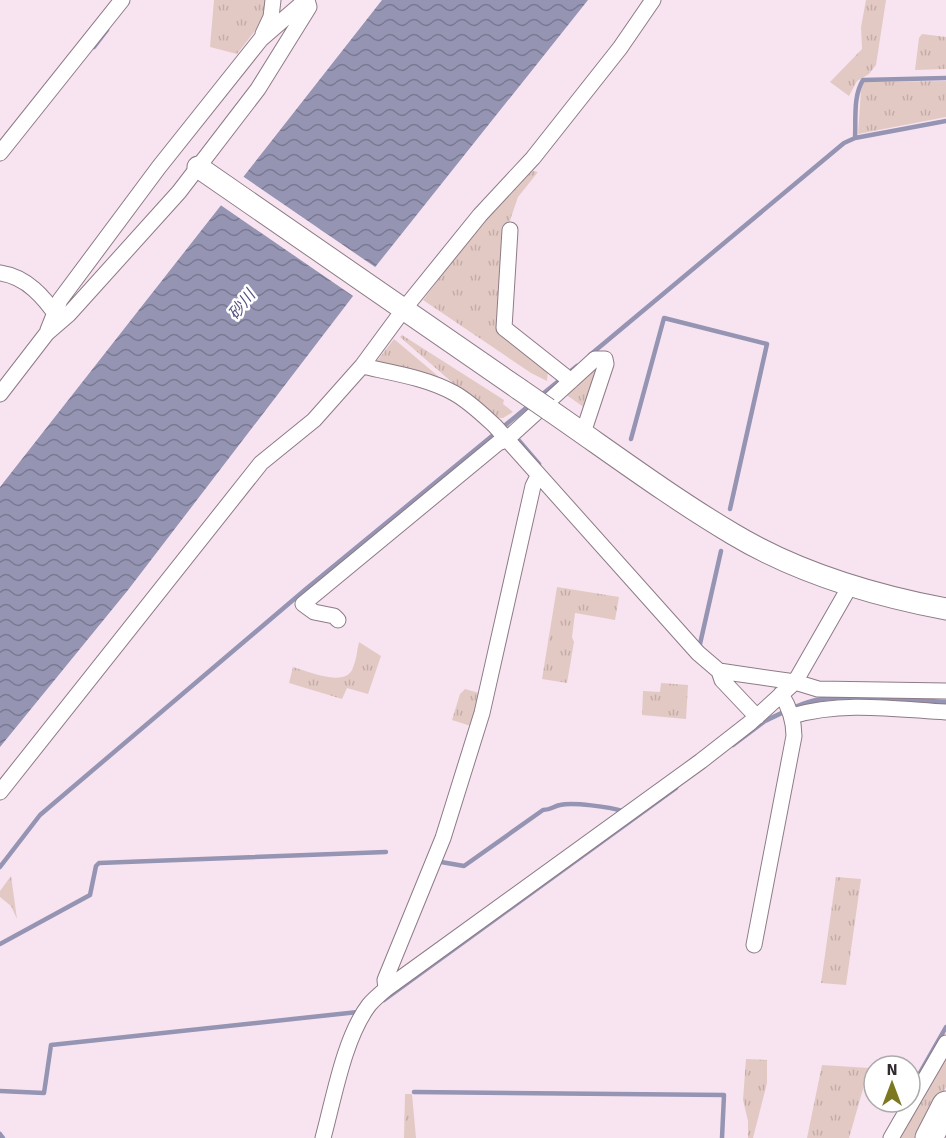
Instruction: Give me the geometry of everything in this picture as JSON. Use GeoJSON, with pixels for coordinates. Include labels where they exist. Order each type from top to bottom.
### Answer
{"type":"FeatureCollection","features":[{"type":"Feature","properties":{"kind":"highway"},"geometry":{"type":"LineString","coordinates":[[929,1138],[946,1105]]}},
{"type":"Feature","properties":{"kind":"street"},"geometry":{"type":"LineString","coordinates":[[0,153],[122,0]]}},
{"type":"Feature","properties":{"kind":"street"},"geometry":{"type":"LineString","coordinates":[[261,39],[271,17],[273,0]]}},
{"type":"Feature","properties":{"kind":"street"},"geometry":{"type":"LineString","coordinates":[[0,394],[57,317],[206,173],[309,7],[307,0],[261,39],[159,167],[60,300],[57,317]]}},
{"type":"Feature","properties":{"kind":"street"},"geometry":{"type":"LineString","coordinates":[[0,792],[261,463],[314,420],[363,366],[404,309],[480,215],[533,158],[620,48],[653,0]]}},
{"type":"Feature","properties":{"kind":"street"},"geometry":{"type":"LineString","coordinates":[[206,173],[583,433],[734,534],[773,555],[850,586],[897,600],[946,609]]}},
{"type":"Feature","properties":{"kind":"street"},"geometry":{"type":"LineString","coordinates":[[510,230],[504,328],[566,378]]}},
{"type":"Feature","properties":{"kind":"street"},"geometry":{"type":"LineString","coordinates":[[0,273],[13,275],[29,284],[57,317]]}},
{"type":"Feature","properties":{"kind":"street"},"geometry":{"type":"LineString","coordinates":[[338,620],[334,616],[314,612],[303,604],[498,443],[505,433],[566,378],[596,359],[605,358],[606,364],[583,433]]}},
{"type":"Feature","properties":{"kind":"street"},"geometry":{"type":"LineString","coordinates":[[363,366],[426,381],[453,392],[505,433],[538,476],[698,653],[722,672],[795,682],[818,689],[946,691]]}},
{"type":"Feature","properties":{"kind":"street"},"geometry":{"type":"LineString","coordinates":[[386,989],[385,980],[443,838],[482,713],[532,486],[538,476]]}},
{"type":"Feature","properties":{"kind":"street"},"geometry":{"type":"LineString","coordinates":[[754,945],[794,736],[794,724],[788,707],[795,682],[850,586]]}},
{"type":"Feature","properties":{"kind":"street"},"geometry":{"type":"LineString","coordinates":[[722,672],[722,680],[757,717]]}},
{"type":"Feature","properties":{"kind":"street"},"geometry":{"type":"LineString","coordinates":[[323,1138],[347,1051],[358,1023],[370,1004],[386,989],[701,761],[757,717],[788,707],[807,711],[838,707],[946,712]]}},
{"type":"Feature","properties":{"kind":"street"},"geometry":{"type":"LineString","coordinates":[[891,1138],[946,1043]]}},
{"type":"Feature","properties":{"kind":"green space"},"geometry":{"type":"Polygon","coordinates":[[[214,0],[268,0],[265,18],[237,54],[210,47],[214,0]]]}},
{"type":"Feature","properties":{"kind":"green space"},"geometry":{"type":"Polygon","coordinates":[[[866,0],[886,0],[876,65],[869,74],[857,81],[849,96],[830,82],[862,49],[861,27],[866,0]]]}},
{"type":"Feature","properties":{"kind":"green space"},"geometry":{"type":"Polygon","coordinates":[[[922,34],[946,37],[946,69],[915,70],[919,38],[922,34]]]}},
{"type":"Feature","properties":{"kind":"green space"},"geometry":{"type":"Polygon","coordinates":[[[946,81],[946,117],[858,134],[861,90],[864,82],[946,81]]]}},
{"type":"Feature","properties":{"kind":"green space"},"geometry":{"type":"Polygon","coordinates":[[[533,171],[538,172],[518,197],[508,226],[499,326],[548,368],[547,381],[531,373],[423,300],[495,206],[522,176],[533,171]]]}},
{"type":"Feature","properties":{"kind":"green space"},"geometry":{"type":"Polygon","coordinates":[[[402,335],[504,400],[503,404],[513,412],[503,418],[493,418],[400,337],[402,335]]]}},
{"type":"Feature","properties":{"kind":"green space"},"geometry":{"type":"Polygon","coordinates":[[[394,339],[451,387],[386,367],[377,361],[394,339]]]}},
{"type":"Feature","properties":{"kind":"green space"},"geometry":{"type":"Polygon","coordinates":[[[599,363],[585,408],[565,394],[599,363]]]}},
{"type":"Feature","properties":{"kind":"green space"},"geometry":{"type":"Polygon","coordinates":[[[557,587],[619,597],[615,620],[575,613],[572,637],[574,642],[567,683],[542,679],[557,587]]]}},
{"type":"Feature","properties":{"kind":"green space"},"geometry":{"type":"Polygon","coordinates":[[[359,642],[381,656],[368,694],[347,688],[342,699],[289,683],[293,667],[333,678],[347,675],[352,670],[359,642]]]}},
{"type":"Feature","properties":{"kind":"green space"},"geometry":{"type":"Polygon","coordinates":[[[661,683],[688,685],[686,719],[642,715],[643,691],[660,692],[661,683]]]}},
{"type":"Feature","properties":{"kind":"green space"},"geometry":{"type":"Polygon","coordinates":[[[465,689],[479,693],[474,727],[452,720],[460,694],[465,689]]]}},
{"type":"Feature","properties":{"kind":"green space"},"geometry":{"type":"Polygon","coordinates":[[[11,876],[17,919],[11,906],[0,897],[0,891],[11,876]]]}},
{"type":"Feature","properties":{"kind":"green space"},"geometry":{"type":"Polygon","coordinates":[[[836,877],[861,879],[846,985],[821,983],[836,877]]]}},
{"type":"Feature","properties":{"kind":"green space"},"geometry":{"type":"Polygon","coordinates":[[[946,1054],[946,1087],[920,1138],[897,1138],[911,1114],[922,1114],[922,1095],[946,1054]]]}},
{"type":"Feature","properties":{"kind":"green space"},"geometry":{"type":"Polygon","coordinates":[[[746,1059],[767,1060],[767,1083],[753,1138],[748,1138],[748,1121],[743,1100],[746,1059]]]}},
{"type":"Feature","properties":{"kind":"green space"},"geometry":{"type":"Polygon","coordinates":[[[822,1065],[862,1068],[862,1092],[849,1138],[807,1138],[822,1065]]]}},
{"type":"Feature","properties":{"kind":"green space"},"geometry":{"type":"Polygon","coordinates":[[[405,1094],[412,1094],[416,1138],[404,1138],[405,1094]]]}},
{"type":"Feature","properties":{"kind":"water","name":"砂川"},"geometry":{"type":"Polygon","coordinates":[[[382,0],[588,0],[376,266],[128,590],[0,747],[0,487],[382,0]]]}},
{"type":"Feature","properties":{"kind":"pier"},"geometry":{"type":"Polygon","coordinates":[[[241,175],[378,269],[356,298],[219,204],[241,175]]]}},
{"type":"Feature","properties":{"kind":"waterway"},"geometry":{"type":"LineString","coordinates":[[94,47],[107,30]]}},
{"type":"Feature","properties":{"kind":"waterway"},"geometry":{"type":"LineString","coordinates":[[855,138],[856,100],[863,80],[946,78]]}},
{"type":"Feature","properties":{"kind":"waterway"},"geometry":{"type":"LineString","coordinates":[[590,355],[844,143],[855,138],[946,121]]}},
{"type":"Feature","properties":{"kind":"waterway"},"geometry":{"type":"LineString","coordinates":[[631,439],[664,318],[767,344],[730,509]]}},
{"type":"Feature","properties":{"kind":"waterway"},"geometry":{"type":"LineString","coordinates":[[539,397],[577,366]]}},
{"type":"Feature","properties":{"kind":"waterway"},"geometry":{"type":"LineString","coordinates":[[0,867],[40,815],[306,589],[531,404]]}},
{"type":"Feature","properties":{"kind":"waterway"},"geometry":{"type":"LineString","coordinates":[[515,436],[539,464]]}},
{"type":"Feature","properties":{"kind":"waterway"},"geometry":{"type":"LineString","coordinates":[[700,644],[721,551]]}},
{"type":"Feature","properties":{"kind":"waterway"},"geometry":{"type":"LineString","coordinates":[[765,721],[803,704],[831,698],[864,697],[946,702]]}},
{"type":"Feature","properties":{"kind":"waterway"},"geometry":{"type":"LineString","coordinates":[[733,745],[764,720]]}},
{"type":"Feature","properties":{"kind":"waterway"},"geometry":{"type":"LineString","coordinates":[[384,1000],[676,788]]}},
{"type":"Feature","properties":{"kind":"waterway"},"geometry":{"type":"LineString","coordinates":[[441,862],[464,866],[543,810],[566,804],[622,811]]}},
{"type":"Feature","properties":{"kind":"waterway"},"geometry":{"type":"LineString","coordinates":[[0,944],[90,895],[96,866],[99,863],[386,852]]}},
{"type":"Feature","properties":{"kind":"waterway"},"geometry":{"type":"LineString","coordinates":[[0,1091],[44,1093],[51,1045],[358,1012]]}},
{"type":"Feature","properties":{"kind":"waterway"},"geometry":{"type":"LineString","coordinates":[[922,1069],[946,1027]]}},
{"type":"Feature","properties":{"kind":"waterway"},"geometry":{"type":"LineString","coordinates":[[414,1092],[724,1095],[722,1138]]}},
{"type":"Feature","properties":{"kind":"waterway"},"geometry":{"type":"LineString","coordinates":[[0,1134],[3,1138]]}}]}
